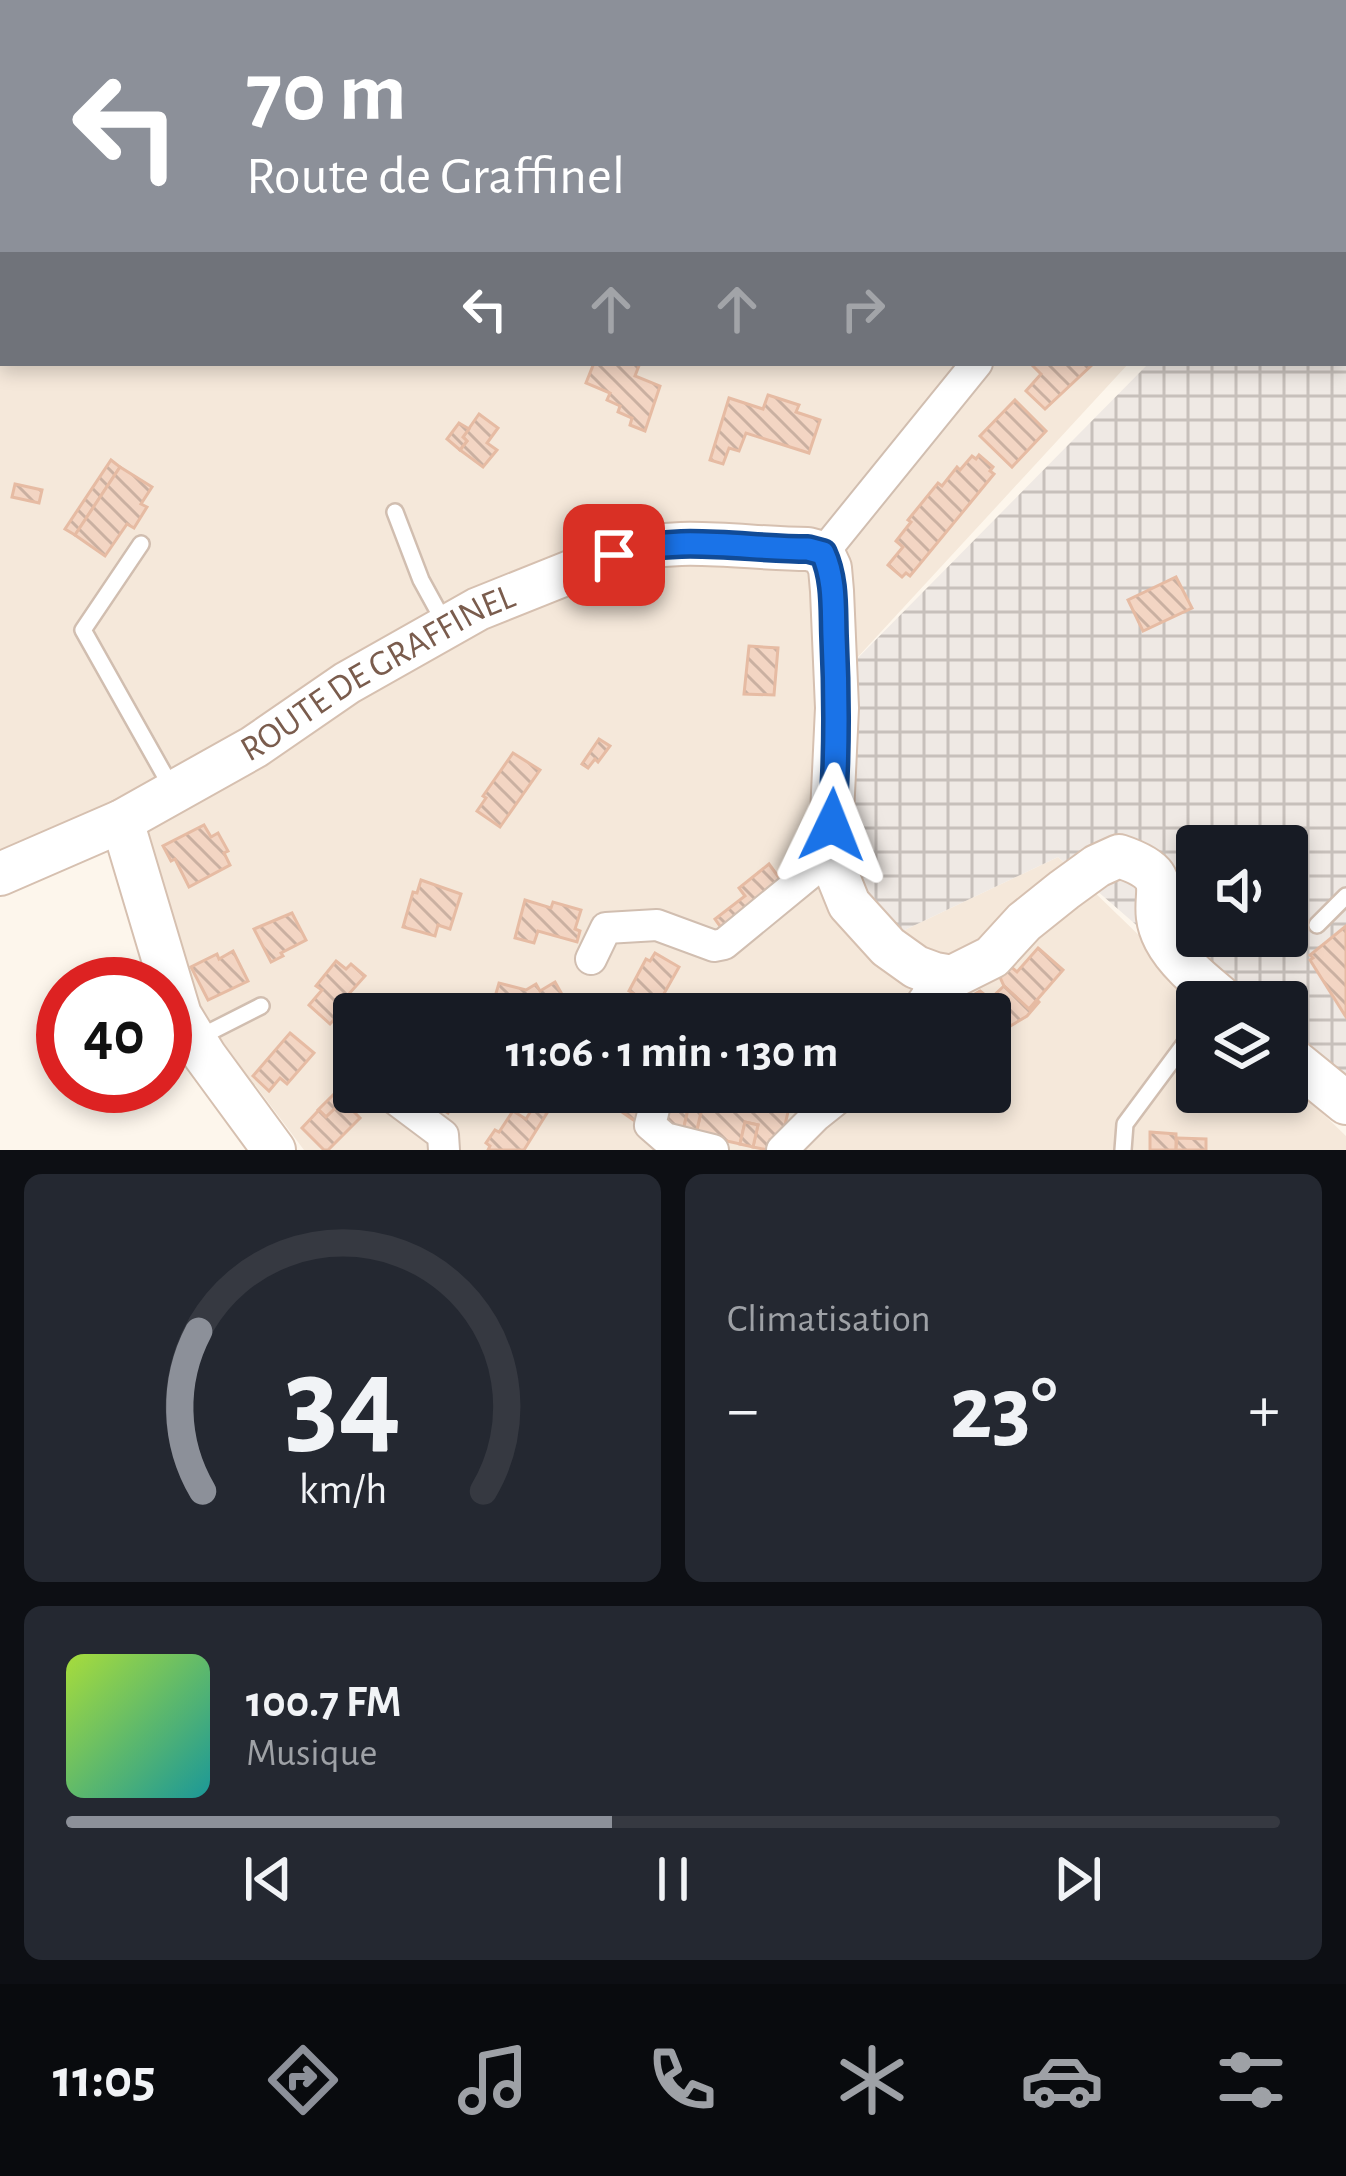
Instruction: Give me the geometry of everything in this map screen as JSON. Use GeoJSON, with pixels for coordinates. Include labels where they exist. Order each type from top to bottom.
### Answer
{"type":"FeatureCollection","features":[{"type":"Feature","properties":{"kind":"street"},"geometry":{"type":"LineString","coordinates":[[975,366],[823,553],[830,568],[837,708],[830,857],[849,904],[888,947],[916,967],[952,977],[992,957],[1024,922],[1064,890],[1119,856],[1145,865],[1158,881],[1158,922],[1163,937],[1195,981]]}},
{"type":"Feature","properties":{"kind":"street","name":"ROUTE DE GRAFFINEL"},"geometry":{"type":"LineString","coordinates":[[0,874],[122,821],[254,747],[347,683],[478,609],[634,548],[686,543],[823,553]]}},
{"type":"Feature","properties":{"kind":"street"},"geometry":{"type":"LineString","coordinates":[[122,821],[180,1015],[274,1150]]}},
{"type":"Feature","properties":{"kind":"street"},"geometry":{"type":"LineString","coordinates":[[591,959],[606,928],[657,925],[714,946],[724,944],[830,857]]}},
{"type":"Feature","properties":{"kind":"street"},"geometry":{"type":"LineString","coordinates":[[927,993],[934,974]]}},
{"type":"Feature","properties":{"kind":"street"},"geometry":{"type":"LineString","coordinates":[[1308,1071],[1346,1103]]}},
{"type":"Feature","properties":{"kind":"street"},"geometry":{"type":"LineString","coordinates":[[413,1113],[443,1136],[444,1150]]}},
{"type":"Feature","properties":{"kind":"street"},"geometry":{"type":"LineString","coordinates":[[653,1113],[650,1125],[665,1138],[713,1150]]}},
{"type":"Feature","properties":{"kind":"street"},"geometry":{"type":"LineString","coordinates":[[782,1150],[820,1113]]}},
{"type":"Feature","properties":{"kind":"lane"},"geometry":{"type":"LineString","coordinates":[[395,512],[443,628]]}},
{"type":"Feature","properties":{"kind":"lane"},"geometry":{"type":"LineString","coordinates":[[141,544],[82,630],[174,792]]}},
{"type":"Feature","properties":{"kind":"lane"},"geometry":{"type":"LineString","coordinates":[[1317,925],[1346,896]]}},
{"type":"Feature","properties":{"kind":"lane"},"geometry":{"type":"LineString","coordinates":[[195,1040],[261,1006]]}},
{"type":"Feature","properties":{"kind":"lane"},"geometry":{"type":"LineString","coordinates":[[1123,1150],[1124,1124],[1176,1057]]}},
{"type":"Feature","properties":{"kind":"shaded area"},"geometry":{"type":"Polygon","coordinates":[[[0,366],[1126,366],[844,672],[892,936],[1058,857],[1186,981],[1176,981],[1176,1113],[1308,1113],[1308,1099],[1346,1136],[1346,1150],[304,1150],[201,1013],[192,994],[192,957],[174,957],[103,810],[0,854],[0,366]]]}},
{"type":"Feature","properties":{"kind":"shaded area"},"geometry":{"type":"Polygon","coordinates":[[[1146,366],[1346,366],[1346,1107],[1308,1074],[1308,981],[1201,981],[1058,857],[892,936],[844,859],[844,672],[1146,366]]]}},
{"type":"Feature","properties":{"kind":"building"},"geometry":{"type":"Polygon","coordinates":[[[593,366],[639,366],[635,376],[660,386],[645,431],[630,425],[632,418],[618,412],[620,406],[607,400],[610,393],[586,383],[593,366]]]}},
{"type":"Feature","properties":{"kind":"building"},"geometry":{"type":"Polygon","coordinates":[[[1033,366],[1091,366],[1045,409],[1026,391],[1041,374],[1033,366]]]}},
{"type":"Feature","properties":{"kind":"building"},"geometry":{"type":"Polygon","coordinates":[[[768,395],[799,405],[796,412],[820,420],[809,453],[746,433],[739,451],[729,448],[723,464],[710,460],[729,398],[763,409],[768,395]]]}},
{"type":"Feature","properties":{"kind":"building"},"geometry":{"type":"Polygon","coordinates":[[[1015,400],[1046,431],[1012,467],[980,436],[1015,400]]]}},
{"type":"Feature","properties":{"kind":"building"},"geometry":{"type":"Polygon","coordinates":[[[479,414],[498,428],[487,443],[497,450],[483,467],[460,450],[479,414]]]}},
{"type":"Feature","properties":{"kind":"building"},"geometry":{"type":"Polygon","coordinates":[[[459,423],[469,429],[460,450],[447,439],[459,423]]]}},
{"type":"Feature","properties":{"kind":"building"},"geometry":{"type":"Polygon","coordinates":[[[979,455],[994,474],[910,576],[902,577],[888,565],[903,547],[896,541],[908,520],[938,483],[942,486],[957,467],[960,470],[979,455]]]}},
{"type":"Feature","properties":{"kind":"building"},"geometry":{"type":"Polygon","coordinates":[[[111,460],[120,467],[75,535],[65,529],[111,460]]]}},
{"type":"Feature","properties":{"kind":"building"},"geometry":{"type":"Polygon","coordinates":[[[120,467],[152,487],[134,528],[127,524],[105,556],[75,535],[120,467]]]}},
{"type":"Feature","properties":{"kind":"building"},"geometry":{"type":"Polygon","coordinates":[[[15,484],[42,490],[39,503],[12,497],[15,484]]]}},
{"type":"Feature","properties":{"kind":"building"},"geometry":{"type":"Polygon","coordinates":[[[1176,577],[1192,608],[1143,631],[1128,600],[1176,577]]]}},
{"type":"Feature","properties":{"kind":"building"},"geometry":{"type":"Polygon","coordinates":[[[749,646],[778,648],[774,695],[744,694],[749,646]]]}},
{"type":"Feature","properties":{"kind":"building"},"geometry":{"type":"Polygon","coordinates":[[[599,739],[610,746],[588,768],[582,764],[599,739]]]}},
{"type":"Feature","properties":{"kind":"building"},"geometry":{"type":"Polygon","coordinates":[[[513,753],[540,770],[500,827],[477,811],[513,753]]]}},
{"type":"Feature","properties":{"kind":"building"},"geometry":{"type":"Polygon","coordinates":[[[204,825],[211,837],[218,833],[230,865],[189,887],[163,846],[204,825]]]}},
{"type":"Feature","properties":{"kind":"building"},"geometry":{"type":"Polygon","coordinates":[[[769,864],[785,886],[725,933],[715,919],[745,896],[739,888],[769,864]]]}},
{"type":"Feature","properties":{"kind":"building"},"geometry":{"type":"Polygon","coordinates":[[[421,880],[461,894],[450,929],[438,925],[435,936],[403,927],[421,880]]]}},
{"type":"Feature","properties":{"kind":"building"},"geometry":{"type":"Polygon","coordinates":[[[525,900],[581,910],[577,942],[538,931],[534,943],[515,938],[525,900]]]}},
{"type":"Feature","properties":{"kind":"building"},"geometry":{"type":"Polygon","coordinates":[[[292,913],[306,940],[271,962],[254,929],[292,913]]]}},
{"type":"Feature","properties":{"kind":"building"},"geometry":{"type":"Polygon","coordinates":[[[1346,926],[1346,1017],[1310,955],[1346,926]]]}},
{"type":"Feature","properties":{"kind":"building"},"geometry":{"type":"Polygon","coordinates":[[[1038,948],[1063,970],[1029,1009],[999,975],[1009,965],[1017,972],[1038,948]]]}},
{"type":"Feature","properties":{"kind":"building"},"geometry":{"type":"Polygon","coordinates":[[[233,951],[248,981],[208,1000],[192,966],[217,954],[219,959],[233,951]]]}},
{"type":"Feature","properties":{"kind":"building"},"geometry":{"type":"Polygon","coordinates":[[[655,953],[679,967],[664,993],[629,991],[646,959],[650,961],[655,953]]]}},
{"type":"Feature","properties":{"kind":"building"},"geometry":{"type":"Polygon","coordinates":[[[336,961],[346,969],[351,964],[365,976],[350,993],[333,993],[330,1024],[309,1005],[322,990],[316,986],[336,961]]]}},
{"type":"Feature","properties":{"kind":"building"},"geometry":{"type":"Polygon","coordinates":[[[555,982],[561,993],[496,993],[499,983],[526,990],[536,984],[540,991],[555,982]]]}},
{"type":"Feature","properties":{"kind":"building"},"geometry":{"type":"Polygon","coordinates":[[[1004,986],[1029,1009],[1039,1002],[1011,1026],[1011,993],[996,993],[1004,986]]]}},
{"type":"Feature","properties":{"kind":"building"},"geometry":{"type":"Polygon","coordinates":[[[290,1033],[314,1053],[287,1084],[280,1078],[269,1091],[253,1076],[290,1033]]]}},
{"type":"Feature","properties":{"kind":"building"},"geometry":{"type":"Polygon","coordinates":[[[333,1095],[333,1110],[326,1117],[318,1110],[333,1095]]]}},
{"type":"Feature","properties":{"kind":"building"},"geometry":{"type":"Polygon","coordinates":[[[319,1110],[326,1117],[333,1110],[360,1118],[324,1150],[302,1128],[319,1110]]]}},
{"type":"Feature","properties":{"kind":"building"},"geometry":{"type":"Polygon","coordinates":[[[512,1113],[526,1119],[530,1113],[547,1113],[524,1150],[488,1150],[486,1143],[512,1113]]]}},
{"type":"Feature","properties":{"kind":"building"},"geometry":{"type":"Polygon","coordinates":[[[668,1113],[687,1113],[683,1131],[666,1123],[668,1113]]]}},
{"type":"Feature","properties":{"kind":"building"},"geometry":{"type":"Polygon","coordinates":[[[687,1113],[701,1113],[696,1134],[683,1131],[687,1113]]]}},
{"type":"Feature","properties":{"kind":"building"},"geometry":{"type":"Polygon","coordinates":[[[701,1113],[788,1113],[781,1142],[770,1140],[768,1150],[753,1147],[758,1125],[745,1122],[740,1144],[696,1134],[701,1113]]]}},
{"type":"Feature","properties":{"kind":"building"},"geometry":{"type":"Polygon","coordinates":[[[745,1122],[758,1125],[753,1147],[740,1144],[745,1122]]]}},
{"type":"Feature","properties":{"kind":"building"},"geometry":{"type":"Polygon","coordinates":[[[1150,1132],[1176,1134],[1176,1150],[1150,1150],[1150,1132]]]}},
{"type":"Feature","properties":{"kind":"building"},"geometry":{"type":"Polygon","coordinates":[[[1177,1138],[1206,1139],[1206,1150],[1176,1150],[1177,1138]]]}},
{"type":"Feature","properties":{"kind":"route"},"geometry":{"type":"LineString","coordinates":[[614,555],[634,548],[686,543],[823,553],[830,568],[837,708],[832,825]]}}]}
